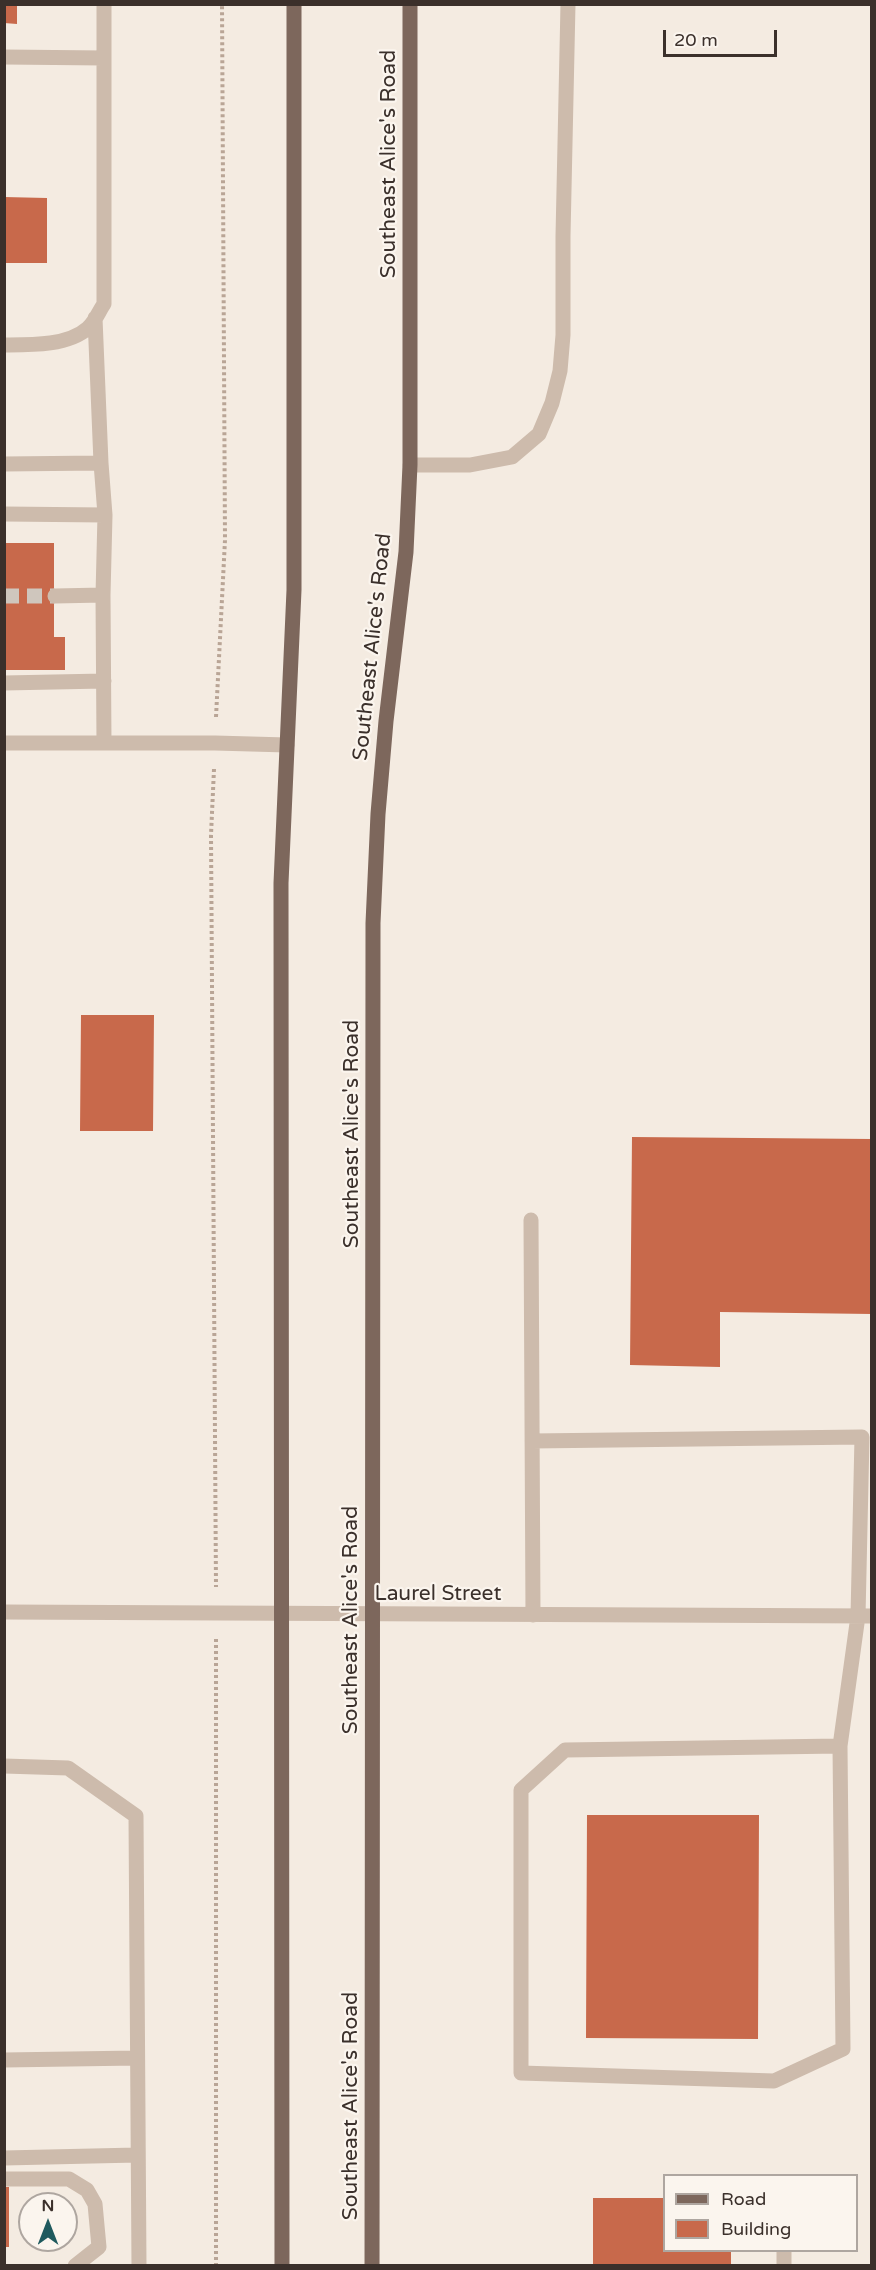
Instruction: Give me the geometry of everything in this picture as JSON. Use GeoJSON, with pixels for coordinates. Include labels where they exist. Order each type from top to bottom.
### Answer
{"type":"FeatureCollection","features":[{"type":"Feature","properties":{"kind":"main road"},"geometry":{"type":"LineString","coordinates":[[282,2265],[281,883],[294,590],[294,4]]}},
{"type":"Feature","properties":{"kind":"main road","name":"Southeast Alice's Road"},"geometry":{"type":"LineString","coordinates":[[372,2265],[373,923],[378,814],[386,721],[406,552],[410,465],[410,4]]}},
{"type":"Feature","properties":{"kind":"street"},"geometry":{"type":"LineString","coordinates":[[4,345],[31,345],[63,341],[89,328],[104,304],[104,4]]}},
{"type":"Feature","properties":{"kind":"street"},"geometry":{"type":"LineString","coordinates":[[410,465],[470,465],[512,457],[539,434],[552,403],[560,370],[564,335],[563,236],[568,4]]}},
{"type":"Feature","properties":{"kind":"street"},"geometry":{"type":"LineString","coordinates":[[4,57],[104,58]]}},
{"type":"Feature","properties":{"kind":"street"},"geometry":{"type":"LineString","coordinates":[[95,318],[105,515],[104,743]]}},
{"type":"Feature","properties":{"kind":"street"},"geometry":{"type":"LineString","coordinates":[[4,464],[101,463]]}},
{"type":"Feature","properties":{"kind":"street"},"geometry":{"type":"LineString","coordinates":[[4,514],[105,515]]}},
{"type":"Feature","properties":{"kind":"street"},"geometry":{"type":"LineString","coordinates":[[55,596],[103,595]]}},
{"type":"Feature","properties":{"kind":"street"},"geometry":{"type":"LineString","coordinates":[[4,683],[104,681]]}},
{"type":"Feature","properties":{"kind":"street"},"geometry":{"type":"LineString","coordinates":[[4,743],[287,745]]}},
{"type":"Feature","properties":{"kind":"street"},"geometry":{"type":"LineString","coordinates":[[531,1220],[533,1615]]}},
{"type":"Feature","properties":{"kind":"street"},"geometry":{"type":"LineString","coordinates":[[532,1441],[862,1437],[865,1616],[840,1746],[843,2049],[774,2081],[521,2073],[521,1790],[565,1750],[840,1746]]}},
{"type":"Feature","properties":{"kind":"street","name":"Laurel Street"},"geometry":{"type":"LineString","coordinates":[[4,1612],[865,1616]]}},
{"type":"Feature","properties":{"kind":"street"},"geometry":{"type":"LineString","coordinates":[[4,1766],[68,1768],[136,1816],[139,2265]]}},
{"type":"Feature","properties":{"kind":"street"},"geometry":{"type":"LineString","coordinates":[[4,2060],[137,2058]]}},
{"type":"Feature","properties":{"kind":"street"},"geometry":{"type":"LineString","coordinates":[[4,2158],[137,2155]]}},
{"type":"Feature","properties":{"kind":"street"},"geometry":{"type":"LineString","coordinates":[[4,2179],[69,2178],[87,2190],[95,2204],[99,2247],[92,2265]]}},
{"type":"Feature","properties":{"kind":"street"},"geometry":{"type":"LineString","coordinates":[[75,2265],[99,2247]]}},
{"type":"Feature","properties":{"kind":"path"},"geometry":{"type":"LineString","coordinates":[[216,1557],[211,836],[225,540],[222,4]]}},
{"type":"Feature","properties":{"kind":"path"},"geometry":{"type":"LineString","coordinates":[[216,1678],[216,2265]]}},
{"type":"Feature","properties":{"kind":"building"},"geometry":{"type":"Polygon","coordinates":[[[4,4],[17,4],[17,24],[4,23],[4,4]]]}},
{"type":"Feature","properties":{"kind":"building"},"geometry":{"type":"Polygon","coordinates":[[[4,197],[47,198],[47,263],[4,263],[4,197]]]}},
{"type":"Feature","properties":{"kind":"building"},"geometry":{"type":"Polygon","coordinates":[[[4,543],[54,543],[54,637],[65,637],[65,670],[4,670],[4,543]]]}},
{"type":"Feature","properties":{"kind":"building"},"geometry":{"type":"Polygon","coordinates":[[[81,1015],[154,1015],[153,1131],[80,1131],[81,1015]]]}},
{"type":"Feature","properties":{"kind":"building"},"geometry":{"type":"Polygon","coordinates":[[[632,1137],[872,1139],[872,1314],[720,1312],[720,1367],[630,1365],[632,1137]]]}},
{"type":"Feature","properties":{"kind":"building"},"geometry":{"type":"Polygon","coordinates":[[[587,1815],[759,1815],[758,2039],[586,2038],[587,1815]]]}},
{"type":"Feature","properties":{"kind":"building"},"geometry":{"type":"Polygon","coordinates":[[[4,2187],[9,2187],[9,2247],[4,2247],[4,2187]]]}},
{"type":"Feature","properties":{"kind":"building"},"geometry":{"type":"Polygon","coordinates":[[[593,2198],[663,2198],[663,2252],[731,2252],[731,2266],[593,2266],[593,2198]]]}},
{"type":"Feature","properties":{"kind":"tunnel"},"geometry":{"type":"LineString","coordinates":[[4,596],[55,596]]}}]}
